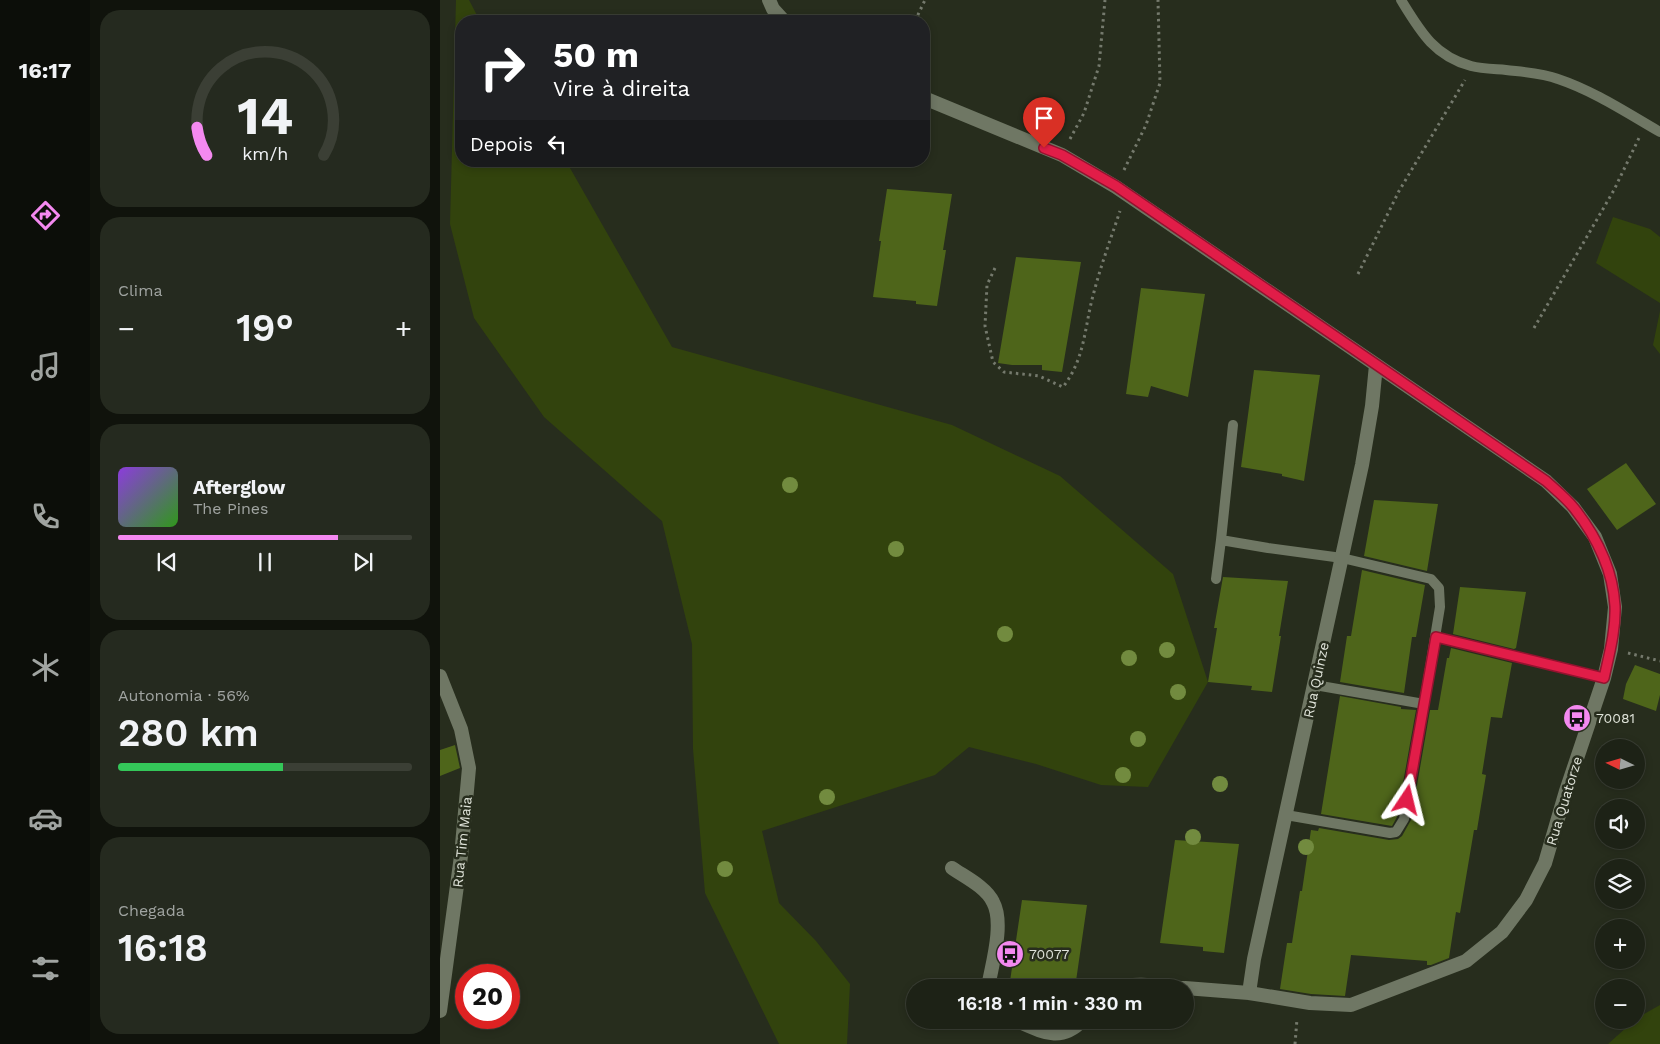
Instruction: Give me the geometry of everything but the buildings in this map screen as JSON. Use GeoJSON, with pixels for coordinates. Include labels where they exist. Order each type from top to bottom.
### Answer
{"type":"FeatureCollection","features":[{"type":"Feature","properties":{"kind":"street"},"geometry":{"type":"LineString","coordinates":[[769,0],[778,15]]}},
{"type":"Feature","properties":{"kind":"street","name":"Rua Quatorze"},"geometry":{"type":"LineString","coordinates":[[930,100],[1062,155],[1121,190],[1546,481],[1573,507],[1595,537],[1610,574],[1615,606],[1611,649],[1604,678],[1566,791],[1545,863],[1526,900],[1502,932],[1466,961],[1351,1005],[1310,1003],[1249,993],[1194,989]]}},
{"type":"Feature","properties":{"kind":"street","name":"Rua Quinze"},"geometry":{"type":"LineString","coordinates":[[1249,993],[1254,959],[1362,465],[1372,406],[1376,365]]}},
{"type":"Feature","properties":{"kind":"street","name":"Rua Tim Maia"},"geometry":{"type":"LineString","coordinates":[[440,676],[461,729],[469,768],[461,856],[445,942],[440,1011]]}},
{"type":"Feature","properties":{"kind":"street"},"geometry":{"type":"LineString","coordinates":[[952,868],[982,889],[993,901],[997,914],[996,937],[989,979]]}},
{"type":"Feature","properties":{"kind":"street"},"geometry":{"type":"LineString","coordinates":[[1036,1029],[1047,1034],[1058,1035],[1075,1029]]}},
{"type":"Feature","properties":{"kind":"lane"},"geometry":{"type":"LineString","coordinates":[[1401,0],[1418,28],[1435,48],[1458,62],[1473,66],[1529,72],[1556,78],[1584,89],[1660,132]]}},
{"type":"Feature","properties":{"kind":"lane"},"geometry":{"type":"LineString","coordinates":[[1216,579],[1234,425]]}},
{"type":"Feature","properties":{"kind":"lane"},"geometry":{"type":"LineString","coordinates":[[1221,540],[1342,558],[1431,579],[1439,588],[1440,597],[1436,637],[1404,819],[1401,827],[1396,832],[1390,833],[1286,815]]}},
{"type":"Feature","properties":{"kind":"lane"},"geometry":{"type":"LineString","coordinates":[[1436,637],[1604,678]]}},
{"type":"Feature","properties":{"kind":"lane"},"geometry":{"type":"LineString","coordinates":[[1315,685],[1424,704]]}},
{"type":"Feature","properties":{"kind":"path"},"geometry":{"type":"LineString","coordinates":[[918,15],[924,0]]}},
{"type":"Feature","properties":{"kind":"path"},"geometry":{"type":"LineString","coordinates":[[1062,155],[1084,113],[1099,66],[1105,0]]}},
{"type":"Feature","properties":{"kind":"path"},"geometry":{"type":"LineString","coordinates":[[995,268],[988,285],[986,326],[993,362],[1004,372],[1039,376],[1063,387],[1074,373],[1121,190],[1160,83],[1158,0]]}},
{"type":"Feature","properties":{"kind":"path"},"geometry":{"type":"LineString","coordinates":[[1358,274],[1399,191],[1473,66]]}},
{"type":"Feature","properties":{"kind":"path"},"geometry":{"type":"LineString","coordinates":[[1534,328],[1614,190],[1645,124]]}},
{"type":"Feature","properties":{"kind":"path"},"geometry":{"type":"LineString","coordinates":[[1611,649],[1660,661]]}},
{"type":"Feature","properties":{"kind":"green space"},"geometry":{"type":"Polygon","coordinates":[[[456,0],[469,0],[477,15],[456,15],[456,0]]]}},
{"type":"Feature","properties":{"kind":"green space"},"geometry":{"type":"Polygon","coordinates":[[[455,37],[455,167],[569,167],[672,347],[952,425],[1060,476],[1173,574],[1208,682],[1148,787],[1101,785],[1036,764],[969,747],[935,775],[762,831],[779,903],[816,941],[850,984],[847,1044],[779,1044],[705,893],[693,749],[692,644],[662,521],[544,417],[474,318],[450,224],[455,37]]]}},
{"type":"Feature","properties":{"kind":"green space"},"geometry":{"type":"Polygon","coordinates":[[[1613,217],[1650,229],[1660,237],[1660,303],[1596,263],[1613,217]]]}},
{"type":"Feature","properties":{"kind":"green space"},"geometry":{"type":"Polygon","coordinates":[[[1660,311],[1660,354],[1653,345],[1660,311]]]}},
{"type":"Feature","properties":{"kind":"green space"},"geometry":{"type":"Polygon","coordinates":[[[1660,1005],[1660,1044],[1608,1044],[1625,1029],[1645,1029],[1645,1013],[1660,1005]]]}},
{"type":"Feature","properties":{"kind":"place","name":"70081"},"geometry":{"type":"Point","coordinates":[1577,718]}},
{"type":"Feature","properties":{"kind":"place","name":"70077"},"geometry":{"type":"Point","coordinates":[1010,954]}},
{"type":"Feature","properties":{"kind":"route"},"geometry":{"type":"LineString","coordinates":[[1044,148],[1062,155],[1116,186],[1546,481],[1573,507],[1595,537],[1610,574],[1615,606],[1611,649],[1604,678],[1436,637],[1407,800]]}}]}
